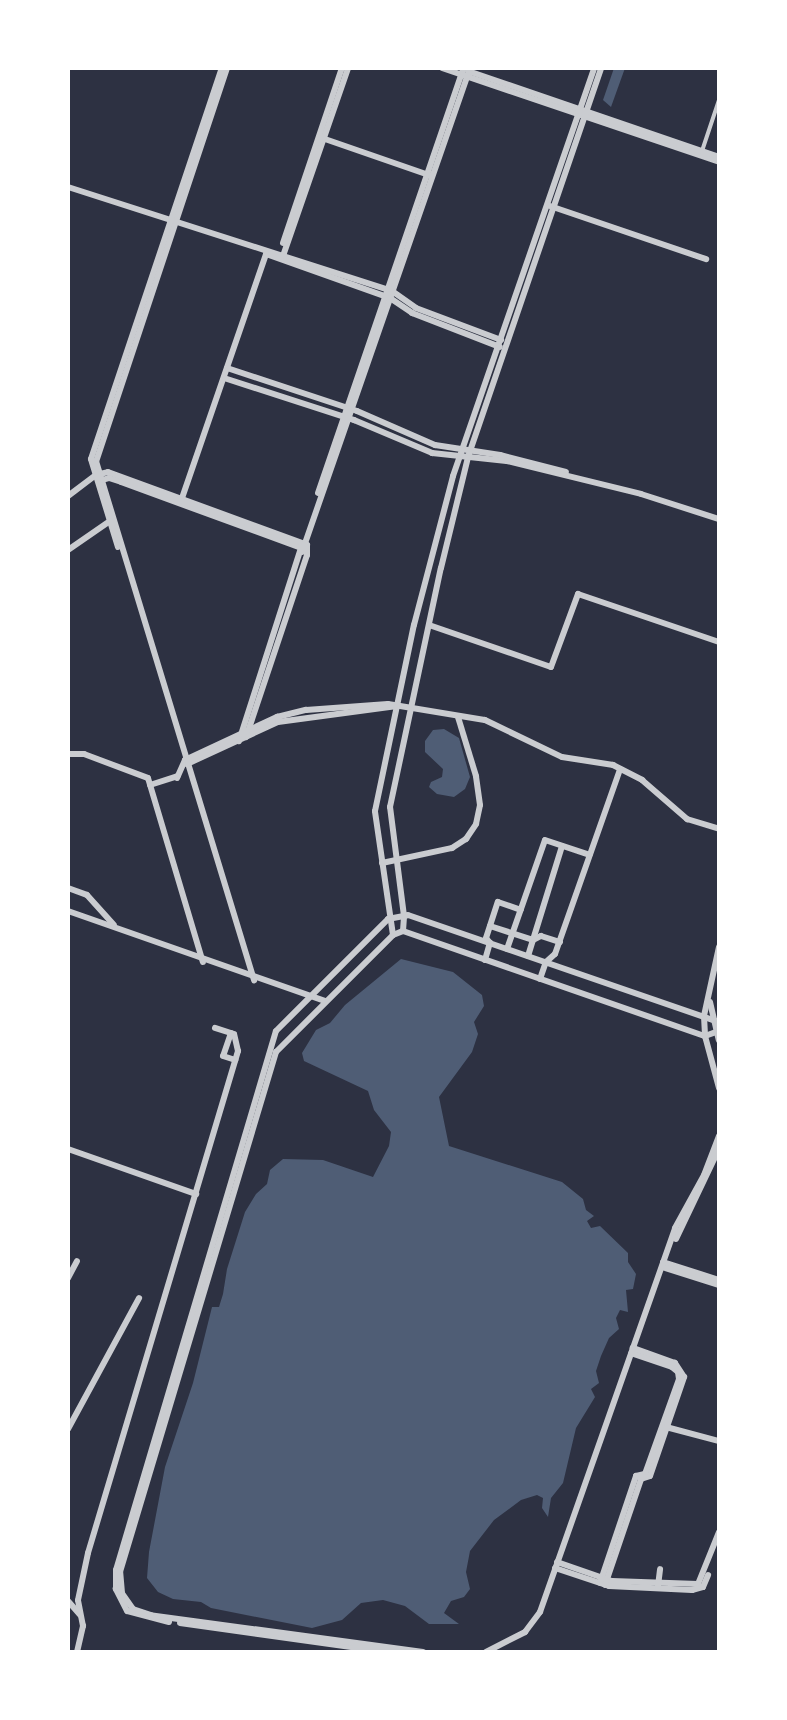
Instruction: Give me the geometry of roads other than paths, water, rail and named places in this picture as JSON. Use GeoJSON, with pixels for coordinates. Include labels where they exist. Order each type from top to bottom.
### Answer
{"type":"FeatureCollection","features":[{"type":"Feature","properties":{"kind":"street"},"geometry":{"type":"LineString","coordinates":[[224,68],[91,459],[187,762],[250,977]]}},
{"type":"Feature","properties":{"kind":"street"},"geometry":{"type":"LineString","coordinates":[[280,257],[345,68]]}},
{"type":"Feature","properties":{"kind":"street"},"geometry":{"type":"LineString","coordinates":[[444,68],[464,72],[719,160]]}},
{"type":"Feature","properties":{"kind":"street"},"geometry":{"type":"LineString","coordinates":[[582,114],[594,68]]}},
{"type":"Feature","properties":{"kind":"street"},"geometry":{"type":"LineString","coordinates":[[393,935],[375,806],[419,601],[549,206],[601,68]]}},
{"type":"Feature","properties":{"kind":"street"},"geometry":{"type":"LineString","coordinates":[[243,736],[302,546],[464,72]]}},
{"type":"Feature","properties":{"kind":"street"},"geometry":{"type":"LineString","coordinates":[[702,151],[719,100]]}},
{"type":"Feature","properties":{"kind":"street"},"geometry":{"type":"LineString","coordinates":[[582,114],[702,151],[719,160]]}},
{"type":"Feature","properties":{"kind":"street"},"geometry":{"type":"LineString","coordinates":[[321,138],[430,175]]}},
{"type":"Feature","properties":{"kind":"street"},"geometry":{"type":"LineString","coordinates":[[68,189],[389,294],[502,344]]}},
{"type":"Feature","properties":{"kind":"street"},"geometry":{"type":"LineString","coordinates":[[549,206],[706,259]]}},
{"type":"Feature","properties":{"kind":"street"},"geometry":{"type":"LineString","coordinates":[[182,500],[267,253]]}},
{"type":"Feature","properties":{"kind":"street"},"geometry":{"type":"LineString","coordinates":[[227,368],[349,408],[435,445],[643,491],[719,518]]}},
{"type":"Feature","properties":{"kind":"street"},"geometry":{"type":"LineString","coordinates":[[224,378],[346,418],[432,453],[466,453]]}},
{"type":"Feature","properties":{"kind":"street"},"geometry":{"type":"LineString","coordinates":[[403,931],[404,916],[390,807],[466,453]]}},
{"type":"Feature","properties":{"kind":"street"},"geometry":{"type":"LineString","coordinates":[[68,496],[99,478],[109,478],[182,500],[302,546]]}},
{"type":"Feature","properties":{"kind":"street"},"geometry":{"type":"LineString","coordinates":[[68,550],[111,520]]}},
{"type":"Feature","properties":{"kind":"street"},"geometry":{"type":"LineString","coordinates":[[429,625],[551,667],[578,594],[719,642]]}},
{"type":"Feature","properties":{"kind":"street"},"geometry":{"type":"LineString","coordinates":[[150,785],[177,778],[187,762],[277,717],[306,710],[372,703],[493,722],[562,757],[599,761],[620,769],[642,780],[687,819],[719,829]]}},
{"type":"Feature","properties":{"kind":"street"},"geometry":{"type":"LineString","coordinates":[[382,863],[452,848],[466,839],[476,824],[480,805],[478,785],[470,747],[458,717]]}},
{"type":"Feature","properties":{"kind":"street"},"geometry":{"type":"LineString","coordinates":[[68,754],[84,754],[148,778],[202,960]]}},
{"type":"Feature","properties":{"kind":"street"},"geometry":{"type":"LineString","coordinates":[[540,979],[546,962],[555,954],[560,942],[620,769]]}},
{"type":"Feature","properties":{"kind":"street"},"geometry":{"type":"LineString","coordinates":[[507,949],[545,840],[590,855]]}},
{"type":"Feature","properties":{"kind":"street"},"geometry":{"type":"LineString","coordinates":[[528,956],[562,846]]}},
{"type":"Feature","properties":{"kind":"street"},"geometry":{"type":"LineString","coordinates":[[68,888],[87,895],[118,931]]}},
{"type":"Feature","properties":{"kind":"street"},"geometry":{"type":"LineString","coordinates":[[490,943],[486,938],[498,902],[521,910]]}},
{"type":"Feature","properties":{"kind":"street"},"geometry":{"type":"LineString","coordinates":[[68,913],[324,1003]]}},
{"type":"Feature","properties":{"kind":"street"},"geometry":{"type":"LineString","coordinates":[[423,1652],[376,1650],[142,1617],[123,1606],[115,1583],[276,1031],[391,918],[404,916],[716,1021]]}},
{"type":"Feature","properties":{"kind":"street"},"geometry":{"type":"LineString","coordinates":[[490,926],[533,940],[541,936],[560,942]]}},
{"type":"Feature","properties":{"kind":"street"},"geometry":{"type":"LineString","coordinates":[[376,1650],[142,1613],[126,1603],[120,1583],[276,1052],[393,935],[403,931],[705,1036],[718,1034],[709,1008],[719,964]]}},
{"type":"Feature","properties":{"kind":"street"},"geometry":{"type":"LineString","coordinates":[[485,960],[490,943]]}},
{"type":"Feature","properties":{"kind":"street"},"geometry":{"type":"LineString","coordinates":[[719,947],[704,1016],[705,1036],[719,1088]]}},
{"type":"Feature","properties":{"kind":"street"},"geometry":{"type":"LineString","coordinates":[[77,1652],[82,1618],[78,1600],[88,1553],[235,1060],[238,1042],[231,1033],[215,1028]]}},
{"type":"Feature","properties":{"kind":"street"},"geometry":{"type":"LineString","coordinates":[[231,1033],[223,1056],[235,1060]]}},
{"type":"Feature","properties":{"kind":"street"},"geometry":{"type":"LineString","coordinates":[[489,1652],[533,1630],[675,1228],[704,1175],[719,1136]]}},
{"type":"Feature","properties":{"kind":"street"},"geometry":{"type":"LineString","coordinates":[[664,1265],[719,1149]]}},
{"type":"Feature","properties":{"kind":"street"},"geometry":{"type":"LineString","coordinates":[[69,1151],[196,1194]]}},
{"type":"Feature","properties":{"kind":"street"},"geometry":{"type":"LineString","coordinates":[[68,1278],[77,1261]]}},
{"type":"Feature","properties":{"kind":"street"},"geometry":{"type":"LineString","coordinates":[[664,1265],[719,1282]]}},
{"type":"Feature","properties":{"kind":"street"},"geometry":{"type":"LineString","coordinates":[[68,1429],[139,1298]]}},
{"type":"Feature","properties":{"kind":"street"},"geometry":{"type":"LineString","coordinates":[[603,1581],[641,1479],[650,1476],[678,1372],[634,1351]]}},
{"type":"Feature","properties":{"kind":"street"},"geometry":{"type":"LineString","coordinates":[[665,1427],[719,1441]]}},
{"type":"Feature","properties":{"kind":"street"},"geometry":{"type":"LineString","coordinates":[[658,1586],[701,1583],[719,1532]]}},
{"type":"Feature","properties":{"kind":"street"},"geometry":{"type":"LineString","coordinates":[[558,1566],[603,1581],[701,1588],[719,1543]]}},
{"type":"Feature","properties":{"kind":"street"},"geometry":{"type":"LineString","coordinates":[[658,1586],[660,1569]]}},
{"type":"Feature","properties":{"kind":"street"},"geometry":{"type":"LineString","coordinates":[[68,1601],[82,1618]]}},
{"type":"Feature","properties":{"kind":"water"},"geometry":{"type":"Polygon","coordinates":[[[614,68],[625,68],[611,107],[603,100],[614,68]]]}},
{"type":"Feature","properties":{"kind":"water"},"geometry":{"type":"Polygon","coordinates":[[[444,729],[459,738],[470,777],[465,789],[454,797],[437,794],[429,787],[431,782],[442,777],[443,769],[425,752],[425,741],[433,730],[444,729]]]}},
{"type":"Feature","properties":{"kind":"water"},"geometry":{"type":"Polygon","coordinates":[[[401,959],[453,972],[482,995],[484,1006],[474,1022],[478,1034],[472,1052],[439,1097],[449,1146],[562,1182],[583,1199],[586,1210],[594,1216],[587,1221],[591,1228],[600,1226],[628,1253],[628,1262],[636,1274],[633,1289],[626,1290],[628,1312],[620,1310],[616,1318],[619,1329],[609,1338],[601,1356],[596,1371],[599,1383],[591,1389],[595,1397],[576,1428],[563,1483],[551,1498],[548,1517],[542,1508],[543,1498],[537,1495],[521,1500],[494,1520],[470,1551],[466,1572],[470,1589],[464,1597],[451,1601],[444,1613],[459,1624],[429,1624],[405,1606],[383,1600],[361,1603],[342,1620],[312,1628],[211,1608],[201,1602],[173,1599],[158,1592],[147,1578],[149,1552],[165,1467],[193,1383],[212,1307],[219,1307],[245,1212],[256,1194],[267,1184],[270,1170],[283,1159],[323,1160],[373,1177],[389,1146],[391,1132],[374,1110],[368,1091],[304,1061],[302,1053],[316,1030],[330,1023],[345,1005],[401,959]]]}}]}
